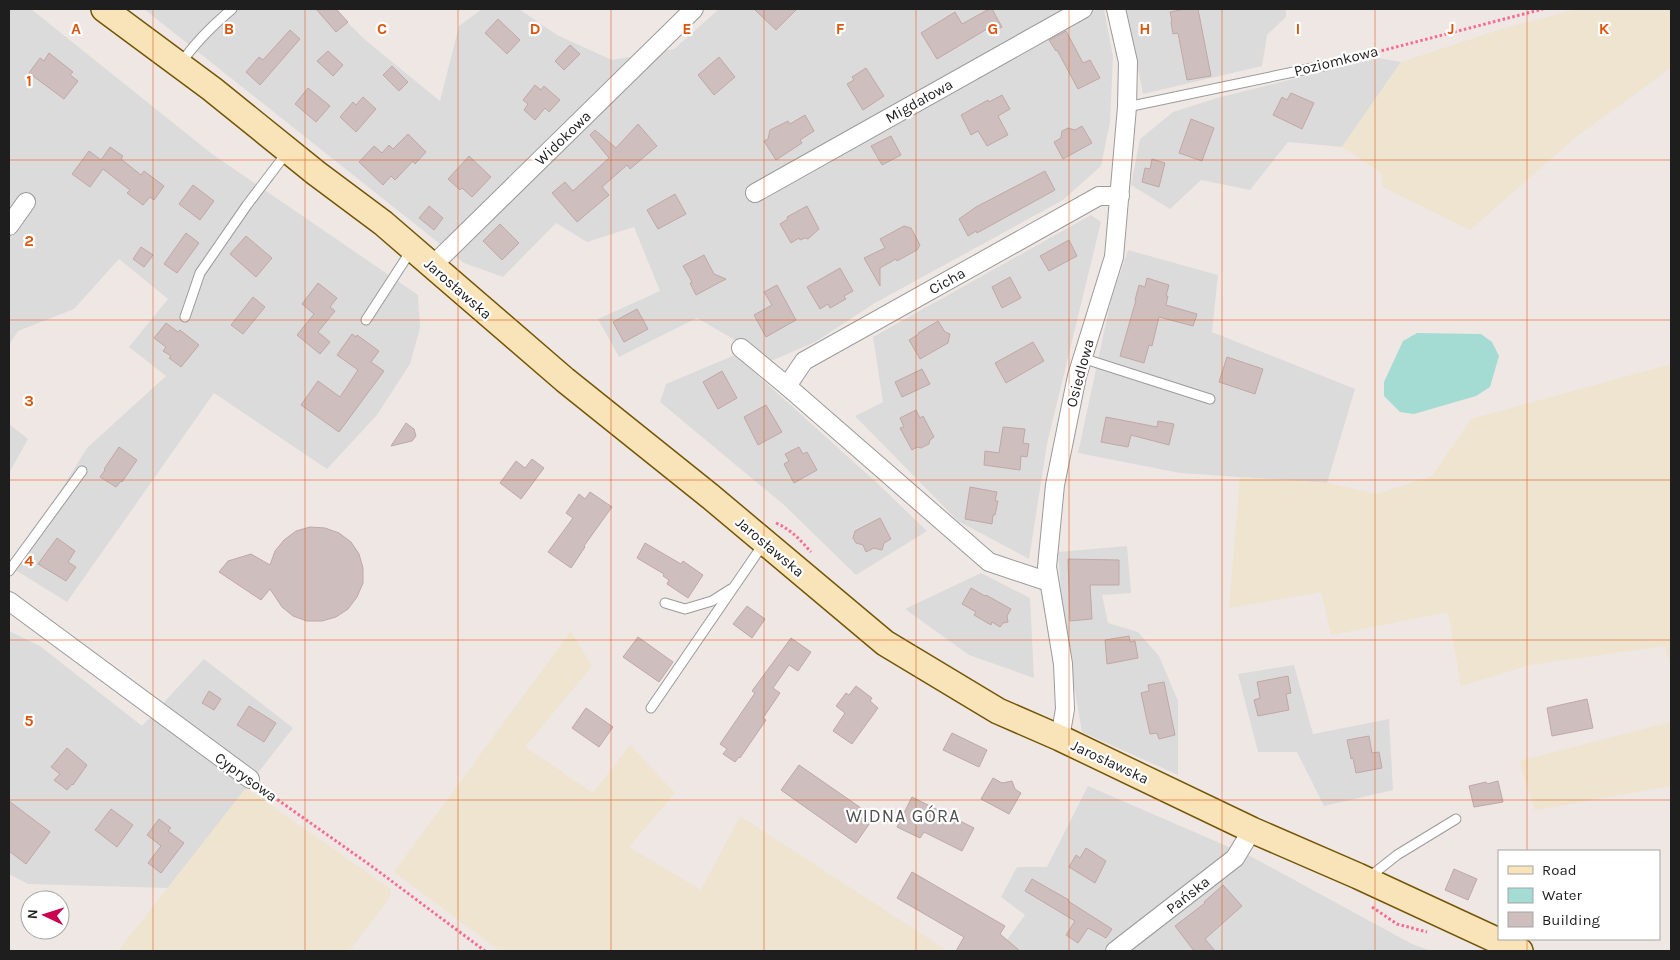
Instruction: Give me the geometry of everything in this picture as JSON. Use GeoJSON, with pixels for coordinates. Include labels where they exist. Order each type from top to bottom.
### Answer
{"type":"FeatureCollection","features":[{"type":"Feature","properties":{"kind":"main road","name":"Jarosławska"},"geometry":{"type":"LineString","coordinates":[[104,9],[180,65],[383,223],[565,380],[711,497],[885,643],[998,712],[1060,738],[1252,830],[1520,951]]}},
{"type":"Feature","properties":{"kind":"street","name":"Widokowa"},"geometry":{"type":"LineString","coordinates":[[432,266],[694,9]]}},
{"type":"Feature","properties":{"kind":"street","name":"Migdałowa"},"geometry":{"type":"LineString","coordinates":[[755,194],[1083,9]]}},
{"type":"Feature","properties":{"kind":"street","name":"Osiedlowa"},"geometry":{"type":"LineString","coordinates":[[1060,738],[1065,709],[1063,664],[1047,567],[1055,485],[1076,376],[1114,257],[1128,107],[1128,62],[1116,9]]}},
{"type":"Feature","properties":{"kind":"street","name":"Cicha"},"geometry":{"type":"LineString","coordinates":[[787,386],[804,361],[1099,196],[1120,196]]}},
{"type":"Feature","properties":{"kind":"street"},"geometry":{"type":"LineString","coordinates":[[9,226],[26,202]]}},
{"type":"Feature","properties":{"kind":"street"},"geometry":{"type":"LineString","coordinates":[[741,348],[989,562],[1049,582]]}},
{"type":"Feature","properties":{"kind":"street","name":"Cyprysowa"},"geometry":{"type":"LineString","coordinates":[[9,601],[250,779]]}},
{"type":"Feature","properties":{"kind":"street","name":"Pańska"},"geometry":{"type":"LineString","coordinates":[[1115,951],[1235,858],[1252,830]]}},
{"type":"Feature","properties":{"kind":"lane"},"geometry":{"type":"LineString","coordinates":[[180,65],[189,51],[206,32],[232,9]]}},
{"type":"Feature","properties":{"kind":"lane","name":"Poziomkowa"},"geometry":{"type":"LineString","coordinates":[[1128,107],[1327,65]]}},
{"type":"Feature","properties":{"kind":"lane"},"geometry":{"type":"LineString","coordinates":[[185,317],[200,273],[247,205],[289,151]]}},
{"type":"Feature","properties":{"kind":"lane"},"geometry":{"type":"LineString","coordinates":[[366,320],[412,249]]}},
{"type":"Feature","properties":{"kind":"lane"},"geometry":{"type":"LineString","coordinates":[[1082,358],[1210,399]]}},
{"type":"Feature","properties":{"kind":"lane"},"geometry":{"type":"LineString","coordinates":[[9,570],[82,471]]}},
{"type":"Feature","properties":{"kind":"lane"},"geometry":{"type":"LineString","coordinates":[[651,708],[764,543]]}},
{"type":"Feature","properties":{"kind":"lane"},"geometry":{"type":"LineString","coordinates":[[665,603],[685,609],[712,601],[734,588]]}},
{"type":"Feature","properties":{"kind":"lane"},"geometry":{"type":"LineString","coordinates":[[1366,880],[1397,855],[1456,819]]}},
{"type":"Feature","properties":{"kind":"path","name":"Poziomkowa"},"geometry":{"type":"LineString","coordinates":[[1327,65],[1543,9]]}},
{"type":"Feature","properties":{"kind":"path","name":"Cyprysowa"},"geometry":{"type":"LineString","coordinates":[[250,779],[485,951]]}},
{"type":"Feature","properties":{"kind":"shaded area"},"geometry":{"type":"Polygon","coordinates":[[[9,9],[31,9],[212,154],[418,295],[420,328],[410,364],[377,415],[327,469],[214,393],[67,602],[12,568],[87,448],[166,376],[129,347],[168,299],[119,259],[74,309],[18,331],[9,345],[9,9]]]}},
{"type":"Feature","properties":{"kind":"shaded area"},"geometry":{"type":"Polygon","coordinates":[[[144,9],[334,9],[363,38],[440,101],[459,26],[482,9],[519,9],[557,35],[612,60],[674,49],[719,9],[1104,9],[1113,57],[1110,122],[1101,166],[1063,200],[875,303],[815,342],[771,361],[697,318],[619,357],[598,319],[660,291],[634,227],[587,242],[556,223],[503,277],[464,263],[144,9]]]}},
{"type":"Feature","properties":{"kind":"shaded area"},"geometry":{"type":"Polygon","coordinates":[[[1126,9],[1286,9],[1286,17],[1267,35],[1262,66],[1143,94],[1126,9]]]}},
{"type":"Feature","properties":{"kind":"shaded area"},"geometry":{"type":"Polygon","coordinates":[[[1578,9],[1671,9],[1671,68],[1576,137],[1470,230],[1383,187],[1381,173],[1342,147],[1401,62],[1508,27],[1578,9]]]}},
{"type":"Feature","properties":{"kind":"shaded area"},"geometry":{"type":"Polygon","coordinates":[[[1378,58],[1401,62],[1342,147],[1288,142],[1250,190],[1201,180],[1170,209],[1131,185],[1140,139],[1173,112],[1217,98],[1378,58]]]}},
{"type":"Feature","properties":{"kind":"shaded area"},"geometry":{"type":"Polygon","coordinates":[[[1091,215],[1101,222],[1047,444],[1029,559],[958,521],[855,416],[883,402],[873,337],[1091,215]]]}},
{"type":"Feature","properties":{"kind":"shaded area"},"geometry":{"type":"Polygon","coordinates":[[[1128,250],[1218,275],[1212,332],[1355,389],[1327,483],[1180,473],[1078,453],[1111,300],[1128,250]]]}},
{"type":"Feature","properties":{"kind":"shaded area"},"geometry":{"type":"Polygon","coordinates":[[[735,355],[876,482],[927,531],[856,575],[784,505],[660,402],[666,384],[735,355]]]}},
{"type":"Feature","properties":{"kind":"shaded area"},"geometry":{"type":"Polygon","coordinates":[[[1671,364],[1671,668],[1665,646],[1530,665],[1461,686],[1448,612],[1331,635],[1321,592],[1229,608],[1240,477],[1327,483],[1377,494],[1432,476],[1471,419],[1671,364]]]}},
{"type":"Feature","properties":{"kind":"shaded area"},"geometry":{"type":"Polygon","coordinates":[[[9,424],[28,439],[9,473],[9,424]]]}},
{"type":"Feature","properties":{"kind":"shaded area"},"geometry":{"type":"Polygon","coordinates":[[[1127,546],[1131,593],[1102,595],[1108,623],[1138,632],[1159,656],[1178,701],[1178,775],[1082,732],[1064,629],[1058,552],[1127,546]]]}},
{"type":"Feature","properties":{"kind":"shaded area"},"geometry":{"type":"Polygon","coordinates":[[[981,573],[1030,598],[1034,678],[969,655],[905,609],[981,573]]]}},
{"type":"Feature","properties":{"kind":"shaded area"},"geometry":{"type":"Polygon","coordinates":[[[9,631],[40,646],[142,726],[204,659],[293,728],[168,888],[28,884],[9,874],[9,631]]]}},
{"type":"Feature","properties":{"kind":"shaded area"},"geometry":{"type":"Polygon","coordinates":[[[571,631],[592,666],[525,747],[593,793],[630,745],[675,793],[629,847],[701,890],[740,816],[948,951],[500,951],[394,872],[571,631]]]}},
{"type":"Feature","properties":{"kind":"shaded area"},"geometry":{"type":"Polygon","coordinates":[[[1294,665],[1313,734],[1389,719],[1393,790],[1324,806],[1297,752],[1258,752],[1238,674],[1294,665]]]}},
{"type":"Feature","properties":{"kind":"shaded area"},"geometry":{"type":"Polygon","coordinates":[[[1671,722],[1671,786],[1535,810],[1519,761],[1671,722]]]}},
{"type":"Feature","properties":{"kind":"shaded area"},"geometry":{"type":"Polygon","coordinates":[[[1088,786],[1252,857],[1412,944],[1431,951],[999,951],[1025,915],[1001,897],[1017,867],[1047,867],[1088,786]]]}},
{"type":"Feature","properties":{"kind":"shaded area"},"geometry":{"type":"Polygon","coordinates":[[[246,788],[392,890],[388,900],[349,951],[118,951],[246,788]]]}},
{"type":"Feature","properties":{"kind":"water"},"geometry":{"type":"Polygon","coordinates":[[[1417,333],[1481,334],[1492,342],[1499,356],[1490,387],[1476,396],[1414,414],[1400,412],[1384,396],[1384,382],[1403,341],[1417,333]]]}},
{"type":"Feature","properties":{"kind":"building"},"geometry":{"type":"Polygon","coordinates":[[[316,9],[336,9],[348,22],[336,32],[316,9]]]}},
{"type":"Feature","properties":{"kind":"building"},"geometry":{"type":"Polygon","coordinates":[[[754,9],[797,9],[776,30],[754,9]]]}},
{"type":"Feature","properties":{"kind":"building"},"geometry":{"type":"Polygon","coordinates":[[[992,9],[1002,27],[990,34],[987,29],[937,59],[921,33],[955,12],[962,24],[992,9]]]}},
{"type":"Feature","properties":{"kind":"building"},"geometry":{"type":"Polygon","coordinates":[[[1198,9],[1211,76],[1187,80],[1178,33],[1173,34],[1170,12],[1198,9]]]}},
{"type":"Feature","properties":{"kind":"building"},"geometry":{"type":"Polygon","coordinates":[[[498,19],[520,40],[507,54],[485,33],[498,19]]]}},
{"type":"Feature","properties":{"kind":"building"},"geometry":{"type":"Polygon","coordinates":[[[290,30],[300,39],[260,85],[246,72],[259,57],[263,60],[290,30]]]}},
{"type":"Feature","properties":{"kind":"building"},"geometry":{"type":"Polygon","coordinates":[[[1066,31],[1083,63],[1090,60],[1100,78],[1078,89],[1057,50],[1049,40],[1066,31]]]}},
{"type":"Feature","properties":{"kind":"building"},"geometry":{"type":"Polygon","coordinates":[[[570,45],[580,54],[564,70],[555,61],[570,45]]]}},
{"type":"Feature","properties":{"kind":"building"},"geometry":{"type":"Polygon","coordinates":[[[328,51],[343,65],[333,76],[317,61],[328,51]]]}},
{"type":"Feature","properties":{"kind":"building"},"geometry":{"type":"Polygon","coordinates":[[[49,53],[73,72],[70,75],[78,81],[64,99],[29,73],[40,58],[44,61],[49,53]]]}},
{"type":"Feature","properties":{"kind":"building"},"geometry":{"type":"Polygon","coordinates":[[[719,57],[735,77],[714,95],[698,75],[719,57]]]}},
{"type":"Feature","properties":{"kind":"building"},"geometry":{"type":"Polygon","coordinates":[[[392,66],[408,82],[399,91],[383,75],[392,66]]]}},
{"type":"Feature","properties":{"kind":"building"},"geometry":{"type":"Polygon","coordinates":[[[866,68],[884,96],[863,110],[847,84],[854,80],[852,77],[866,68]]]}},
{"type":"Feature","properties":{"kind":"building"},"geometry":{"type":"Polygon","coordinates":[[[535,85],[541,90],[544,86],[560,100],[549,112],[545,108],[535,120],[524,110],[528,104],[523,100],[535,85]]]}},
{"type":"Feature","properties":{"kind":"building"},"geometry":{"type":"Polygon","coordinates":[[[308,88],[330,106],[316,122],[295,104],[308,88]]]}},
{"type":"Feature","properties":{"kind":"building"},"geometry":{"type":"Polygon","coordinates":[[[1291,93],[1314,103],[1302,129],[1273,115],[1282,97],[1287,100],[1291,93]]]}},
{"type":"Feature","properties":{"kind":"building"},"geometry":{"type":"Polygon","coordinates":[[[1002,95],[1010,109],[998,116],[1008,135],[987,146],[978,131],[971,135],[961,115],[988,100],[989,102],[1002,95]]]}},
{"type":"Feature","properties":{"kind":"building"},"geometry":{"type":"Polygon","coordinates":[[[363,97],[376,109],[356,132],[340,117],[353,102],[356,105],[363,97]]]}},
{"type":"Feature","properties":{"kind":"building"},"geometry":{"type":"Polygon","coordinates":[[[805,115],[814,131],[800,140],[802,143],[776,160],[764,141],[768,139],[770,130],[788,121],[790,124],[805,115]]]}},
{"type":"Feature","properties":{"kind":"building"},"geometry":{"type":"Polygon","coordinates":[[[1191,119],[1214,128],[1202,161],[1179,153],[1191,119]]]}},
{"type":"Feature","properties":{"kind":"building"},"geometry":{"type":"Polygon","coordinates":[[[638,124],[657,146],[630,169],[627,165],[602,187],[609,195],[577,222],[552,193],[565,182],[573,191],[609,158],[590,135],[595,130],[616,148],[638,124]]]}},
{"type":"Feature","properties":{"kind":"building"},"geometry":{"type":"Polygon","coordinates":[[[1082,126],[1092,143],[1063,159],[1054,142],[1061,138],[1062,131],[1068,128],[1075,130],[1082,126]]]}},
{"type":"Feature","properties":{"kind":"building"},"geometry":{"type":"Polygon","coordinates":[[[408,134],[426,152],[415,164],[413,161],[395,180],[391,176],[383,185],[359,162],[374,146],[382,153],[389,145],[393,149],[408,134]]]}},
{"type":"Feature","properties":{"kind":"building"},"geometry":{"type":"Polygon","coordinates":[[[891,136],[901,155],[882,165],[871,146],[891,136]]]}},
{"type":"Feature","properties":{"kind":"building"},"geometry":{"type":"Polygon","coordinates":[[[110,147],[123,156],[121,159],[141,175],[144,171],[164,186],[154,200],[150,197],[143,205],[127,193],[130,190],[103,169],[90,187],[72,174],[89,151],[101,160],[110,147]]]}},
{"type":"Feature","properties":{"kind":"building"},"geometry":{"type":"Polygon","coordinates":[[[469,156],[491,177],[472,197],[462,188],[460,190],[448,179],[469,156]]]}},
{"type":"Feature","properties":{"kind":"building"},"geometry":{"type":"Polygon","coordinates":[[[1152,159],[1165,163],[1159,187],[1142,182],[1145,168],[1150,169],[1152,159]]]}},
{"type":"Feature","properties":{"kind":"building"},"geometry":{"type":"Polygon","coordinates":[[[1045,171],[1055,190],[977,233],[976,231],[968,236],[959,219],[976,207],[1045,171]]]}},
{"type":"Feature","properties":{"kind":"building"},"geometry":{"type":"Polygon","coordinates":[[[193,185],[214,201],[200,220],[179,204],[193,185]]]}},
{"type":"Feature","properties":{"kind":"building"},"geometry":{"type":"Polygon","coordinates":[[[675,194],[686,214],[658,229],[647,210],[675,194]]]}},
{"type":"Feature","properties":{"kind":"building"},"geometry":{"type":"Polygon","coordinates":[[[429,206],[443,218],[434,230],[419,218],[429,206]]]}},
{"type":"Feature","properties":{"kind":"building"},"geometry":{"type":"Polygon","coordinates":[[[807,206],[819,229],[808,239],[800,240],[799,238],[791,243],[780,224],[788,219],[787,217],[807,206]]]}},
{"type":"Feature","properties":{"kind":"building"},"geometry":{"type":"Polygon","coordinates":[[[500,224],[519,243],[502,260],[483,241],[500,224]]]}},
{"type":"Feature","properties":{"kind":"building"},"geometry":{"type":"Polygon","coordinates":[[[904,226],[911,228],[920,245],[917,250],[880,268],[880,286],[864,258],[885,248],[880,239],[904,226]]]}},
{"type":"Feature","properties":{"kind":"building"},"geometry":{"type":"Polygon","coordinates":[[[186,233],[199,243],[177,273],[164,264],[186,233]]]}},
{"type":"Feature","properties":{"kind":"building"},"geometry":{"type":"Polygon","coordinates":[[[246,236],[272,258],[256,277],[230,254],[246,236]]]}},
{"type":"Feature","properties":{"kind":"building"},"geometry":{"type":"Polygon","coordinates":[[[1069,240],[1077,256],[1049,271],[1040,256],[1069,240]]]}},
{"type":"Feature","properties":{"kind":"building"},"geometry":{"type":"Polygon","coordinates":[[[141,247],[153,255],[144,267],[133,259],[141,247]]]}},
{"type":"Feature","properties":{"kind":"building"},"geometry":{"type":"Polygon","coordinates":[[[704,255],[714,274],[726,279],[696,295],[690,283],[692,282],[683,266],[704,255]]]}},
{"type":"Feature","properties":{"kind":"building"},"geometry":{"type":"Polygon","coordinates":[[[840,268],[853,291],[844,296],[846,299],[830,308],[828,304],[820,309],[807,287],[840,268]]]}},
{"type":"Feature","properties":{"kind":"building"},"geometry":{"type":"Polygon","coordinates":[[[1010,277],[1021,298],[1002,308],[992,287],[1010,277]]]}},
{"type":"Feature","properties":{"kind":"building"},"geometry":{"type":"Polygon","coordinates":[[[1147,278],[1169,285],[1166,305],[1197,314],[1193,326],[1159,317],[1152,346],[1149,345],[1144,363],[1120,356],[1139,285],[1145,287],[1147,278]]]}},
{"type":"Feature","properties":{"kind":"building"},"geometry":{"type":"Polygon","coordinates":[[[318,283],[337,298],[330,307],[335,311],[318,332],[330,342],[320,354],[297,335],[314,314],[302,304],[318,283]]]}},
{"type":"Feature","properties":{"kind":"building"},"geometry":{"type":"Polygon","coordinates":[[[777,285],[796,320],[766,337],[754,315],[772,305],[764,292],[777,285]]]}},
{"type":"Feature","properties":{"kind":"building"},"geometry":{"type":"Polygon","coordinates":[[[253,297],[265,307],[243,334],[231,325],[253,297]]]}},
{"type":"Feature","properties":{"kind":"building"},"geometry":{"type":"Polygon","coordinates":[[[637,309],[648,329],[624,342],[613,322],[637,309]]]}},
{"type":"Feature","properties":{"kind":"building"},"geometry":{"type":"Polygon","coordinates":[[[938,321],[945,332],[950,334],[948,343],[920,359],[909,340],[938,321]]]}},
{"type":"Feature","properties":{"kind":"building"},"geometry":{"type":"Polygon","coordinates":[[[166,323],[178,332],[180,330],[199,345],[181,367],[169,358],[171,356],[163,351],[166,347],[154,338],[166,323]]]}},
{"type":"Feature","properties":{"kind":"building"},"geometry":{"type":"Polygon","coordinates":[[[352,334],[356,337],[357,335],[379,351],[371,362],[384,371],[339,432],[301,405],[318,381],[340,397],[358,370],[337,355],[352,334]]]}},
{"type":"Feature","properties":{"kind":"building"},"geometry":{"type":"Polygon","coordinates":[[[1033,342],[1044,361],[1006,383],[995,363],[1033,342]]]}},
{"type":"Feature","properties":{"kind":"building"},"geometry":{"type":"Polygon","coordinates":[[[1227,357],[1263,369],[1255,394],[1219,382],[1227,357]]]}},
{"type":"Feature","properties":{"kind":"building"},"geometry":{"type":"Polygon","coordinates":[[[922,369],[930,384],[902,397],[895,382],[922,369]]]}},
{"type":"Feature","properties":{"kind":"building"},"geometry":{"type":"Polygon","coordinates":[[[722,371],[737,398],[718,409],[703,382],[722,371]]]}},
{"type":"Feature","properties":{"kind":"building"},"geometry":{"type":"Polygon","coordinates":[[[766,405],[782,432],[758,445],[744,417],[766,405]]]}},
{"type":"Feature","properties":{"kind":"building"},"geometry":{"type":"Polygon","coordinates":[[[916,410],[920,418],[923,416],[934,437],[930,440],[929,444],[912,450],[900,428],[904,427],[900,418],[916,410]]]}},
{"type":"Feature","properties":{"kind":"building"},"geometry":{"type":"Polygon","coordinates":[[[1106,417],[1157,427],[1158,421],[1174,424],[1169,445],[1131,435],[1128,447],[1101,442],[1106,417]]]}},
{"type":"Feature","properties":{"kind":"building"},"geometry":{"type":"Polygon","coordinates":[[[406,423],[414,429],[416,436],[412,441],[391,446],[406,423]]]}},
{"type":"Feature","properties":{"kind":"building"},"geometry":{"type":"Polygon","coordinates":[[[1003,427],[1025,429],[1023,443],[1029,444],[1027,457],[1021,456],[1020,470],[984,465],[985,451],[999,453],[1003,427]]]}},
{"type":"Feature","properties":{"kind":"building"},"geometry":{"type":"Polygon","coordinates":[[[119,447],[137,460],[122,482],[116,487],[100,477],[119,447]]]}},
{"type":"Feature","properties":{"kind":"building"},"geometry":{"type":"Polygon","coordinates":[[[799,447],[803,454],[807,452],[817,470],[794,483],[784,464],[789,461],[785,454],[799,447]]]}},
{"type":"Feature","properties":{"kind":"building"},"geometry":{"type":"Polygon","coordinates":[[[532,459],[544,468],[521,499],[500,483],[516,461],[525,468],[532,459]]]}},
{"type":"Feature","properties":{"kind":"building"},"geometry":{"type":"Polygon","coordinates":[[[970,487],[997,492],[995,501],[998,501],[992,524],[965,519],[970,487]]]}},
{"type":"Feature","properties":{"kind":"building"},"geometry":{"type":"Polygon","coordinates":[[[590,492],[612,507],[571,568],[548,552],[573,518],[566,513],[579,494],[585,499],[590,492]]]}},
{"type":"Feature","properties":{"kind":"building"},"geometry":{"type":"Polygon","coordinates":[[[880,518],[891,539],[884,543],[882,550],[874,548],[866,552],[863,545],[856,543],[853,538],[855,531],[880,518]]]}},
{"type":"Feature","properties":{"kind":"building"},"geometry":{"type":"Polygon","coordinates":[[[310,527],[325,528],[339,533],[351,542],[359,554],[363,568],[363,583],[357,597],[348,609],[336,617],[322,621],[307,621],[293,616],[282,607],[270,589],[261,600],[219,572],[228,561],[251,554],[270,565],[275,551],[284,540],[296,531],[310,527]]]}},
{"type":"Feature","properties":{"kind":"building"},"geometry":{"type":"Polygon","coordinates":[[[57,538],[75,551],[68,562],[76,567],[66,581],[38,564],[57,538]]]}},
{"type":"Feature","properties":{"kind":"building"},"geometry":{"type":"Polygon","coordinates":[[[645,543],[681,564],[683,561],[703,575],[688,598],[667,584],[669,580],[663,576],[664,574],[637,558],[645,543]]]}},
{"type":"Feature","properties":{"kind":"building"},"geometry":{"type":"Polygon","coordinates":[[[1068,559],[1119,560],[1119,585],[1090,585],[1092,619],[1070,621],[1068,559]]]}},
{"type":"Feature","properties":{"kind":"building"},"geometry":{"type":"Polygon","coordinates":[[[971,588],[1011,609],[1007,616],[1008,622],[1003,623],[1000,627],[992,622],[991,625],[974,615],[976,612],[962,604],[971,588]]]}},
{"type":"Feature","properties":{"kind":"building"},"geometry":{"type":"Polygon","coordinates":[[[747,606],[765,619],[752,638],[733,624],[747,606]]]}},
{"type":"Feature","properties":{"kind":"building"},"geometry":{"type":"Polygon","coordinates":[[[1129,636],[1130,642],[1135,641],[1138,658],[1107,664],[1105,640],[1129,636]]]}},
{"type":"Feature","properties":{"kind":"building"},"geometry":{"type":"Polygon","coordinates":[[[638,637],[673,662],[659,682],[623,657],[638,637]]]}},
{"type":"Feature","properties":{"kind":"building"},"geometry":{"type":"Polygon","coordinates":[[[791,638],[811,652],[798,671],[789,665],[773,688],[780,693],[763,718],[766,720],[740,758],[735,762],[723,754],[727,749],[720,744],[755,693],[752,691],[791,638]]]}},
{"type":"Feature","properties":{"kind":"building"},"geometry":{"type":"Polygon","coordinates":[[[1288,676],[1291,693],[1286,694],[1289,710],[1258,716],[1254,700],[1260,698],[1257,682],[1288,676]]]}},
{"type":"Feature","properties":{"kind":"building"},"geometry":{"type":"Polygon","coordinates":[[[1164,682],[1175,735],[1159,739],[1157,733],[1150,734],[1141,693],[1149,691],[1148,685],[1164,682]]]}},
{"type":"Feature","properties":{"kind":"building"},"geometry":{"type":"Polygon","coordinates":[[[856,686],[872,698],[870,701],[878,708],[852,744],[833,731],[845,713],[836,706],[846,693],[849,695],[856,686]]]}},
{"type":"Feature","properties":{"kind":"building"},"geometry":{"type":"Polygon","coordinates":[[[209,691],[221,699],[214,710],[202,703],[209,691]]]}},
{"type":"Feature","properties":{"kind":"building"},"geometry":{"type":"Polygon","coordinates":[[[1587,699],[1593,728],[1552,736],[1547,708],[1587,699]]]}},
{"type":"Feature","properties":{"kind":"building"},"geometry":{"type":"Polygon","coordinates":[[[249,706],[276,723],[264,742],[237,725],[249,706]]]}},
{"type":"Feature","properties":{"kind":"building"},"geometry":{"type":"Polygon","coordinates":[[[586,708],[613,727],[599,747],[572,728],[586,708]]]}},
{"type":"Feature","properties":{"kind":"building"},"geometry":{"type":"Polygon","coordinates":[[[952,733],[987,750],[979,767],[943,750],[952,733]]]}},
{"type":"Feature","properties":{"kind":"building"},"geometry":{"type":"Polygon","coordinates":[[[1369,736],[1372,753],[1379,752],[1382,768],[1356,773],[1347,740],[1369,736]]]}},
{"type":"Feature","properties":{"kind":"building"},"geometry":{"type":"Polygon","coordinates":[[[67,748],[87,765],[73,785],[67,790],[54,780],[60,774],[51,767],[67,748]]]}},
{"type":"Feature","properties":{"kind":"building"},"geometry":{"type":"Polygon","coordinates":[[[799,765],[874,817],[856,843],[781,790],[799,765]]]}},
{"type":"Feature","properties":{"kind":"building"},"geometry":{"type":"Polygon","coordinates":[[[993,778],[1002,783],[1012,781],[1015,789],[1021,793],[1009,814],[981,799],[993,778]]]}},
{"type":"Feature","properties":{"kind":"building"},"geometry":{"type":"Polygon","coordinates":[[[1498,781],[1503,802],[1474,807],[1469,786],[1498,781]]]}},
{"type":"Feature","properties":{"kind":"building"},"geometry":{"type":"Polygon","coordinates":[[[912,797],[974,828],[962,851],[924,832],[920,838],[897,827],[912,797]]]}},
{"type":"Feature","properties":{"kind":"building"},"geometry":{"type":"Polygon","coordinates":[[[9,801],[50,832],[26,864],[9,851],[9,801]]]}},
{"type":"Feature","properties":{"kind":"building"},"geometry":{"type":"Polygon","coordinates":[[[111,809],[133,825],[117,847],[95,830],[111,809]]]}},
{"type":"Feature","properties":{"kind":"building"},"geometry":{"type":"Polygon","coordinates":[[[159,819],[171,828],[168,831],[184,843],[161,873],[148,863],[161,846],[147,835],[159,819]]]}},
{"type":"Feature","properties":{"kind":"building"},"geometry":{"type":"Polygon","coordinates":[[[1086,848],[1106,861],[1095,883],[1069,867],[1076,855],[1080,858],[1086,848]]]}},
{"type":"Feature","properties":{"kind":"building"},"geometry":{"type":"Polygon","coordinates":[[[1454,869],[1477,879],[1468,900],[1445,890],[1454,869]]]}},
{"type":"Feature","properties":{"kind":"building"},"geometry":{"type":"Polygon","coordinates":[[[912,872],[1005,926],[1000,934],[1020,951],[956,951],[964,937],[897,898],[912,872]]]}},
{"type":"Feature","properties":{"kind":"building"},"geometry":{"type":"Polygon","coordinates":[[[1032,879],[1069,900],[1112,929],[1106,938],[1088,928],[1078,943],[1066,935],[1075,921],[1025,891],[1032,879]]]}},
{"type":"Feature","properties":{"kind":"building"},"geometry":{"type":"Polygon","coordinates":[[[1223,885],[1242,906],[1205,939],[1215,951],[1194,951],[1175,926],[1205,903],[1223,885]]]}},
{"type":"Feature","properties":{"kind":"district","name":"WIDNA GÓRA"},"geometry":{"type":"Point","coordinates":[903,816]}}]}
